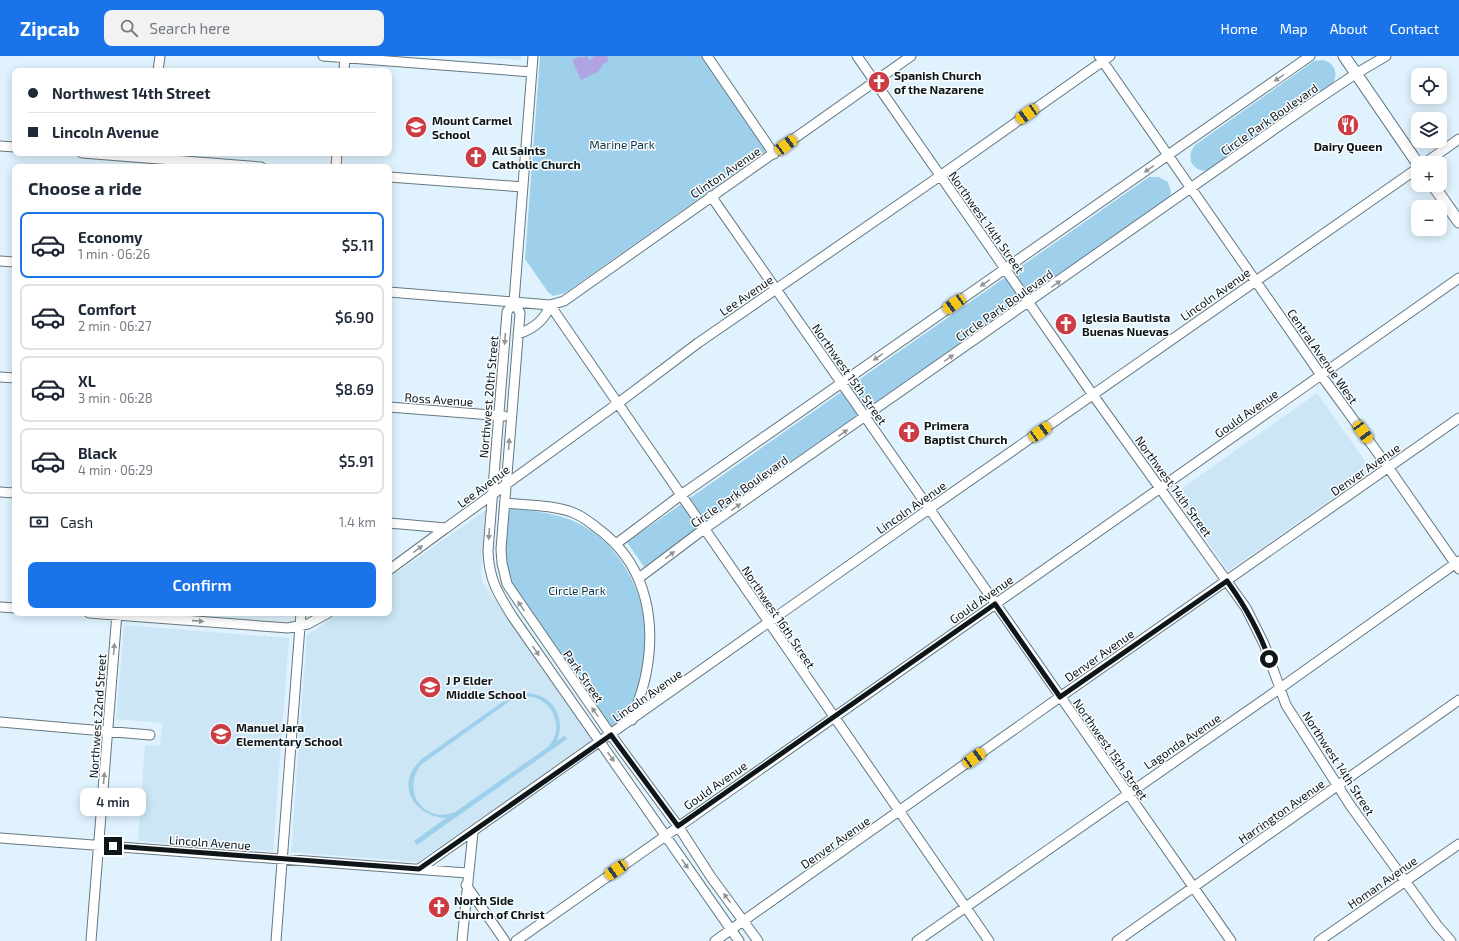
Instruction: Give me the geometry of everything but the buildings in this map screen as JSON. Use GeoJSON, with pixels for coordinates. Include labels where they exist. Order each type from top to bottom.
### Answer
{"type":"FeatureCollection","features":[{"type":"Feature","properties":{"kind":"main road"},"geometry":{"type":"LineString","coordinates":[[1344,56],[1413,156]]}},
{"type":"Feature","properties":{"kind":"main road"},"geometry":{"type":"LineString","coordinates":[[1438,192],[1459,222]]}},
{"type":"Feature","properties":{"kind":"street"},"geometry":{"type":"LineString","coordinates":[[158,68],[160,56]]}},
{"type":"Feature","properties":{"kind":"street"},"geometry":{"type":"LineString","coordinates":[[323,56],[532,72]]}},
{"type":"Feature","properties":{"kind":"street","name":"Northwest 20th Street"},"geometry":{"type":"LineString","coordinates":[[492,495],[507,312],[514,302],[533,56]]}},
{"type":"Feature","properties":{"kind":"street"},"geometry":{"type":"LineString","coordinates":[[708,56],[774,154]]}},
{"type":"Feature","properties":{"kind":"street","name":"Northwest 14th Street"},"geometry":{"type":"LineString","coordinates":[[857,56],[1005,269],[1246,608],[1264,644],[1286,705],[1338,786],[1437,925],[1451,941]]}},
{"type":"Feature","properties":{"kind":"street","name":"Clinton Avenue"},"geometry":{"type":"LineString","coordinates":[[392,292],[550,305],[564,300],[711,196],[774,154],[911,56]]}},
{"type":"Feature","properties":{"kind":"street"},"geometry":{"type":"LineString","coordinates":[[616,544],[681,495],[1310,56]]}},
{"type":"Feature","properties":{"kind":"street","name":"Circle Park Boulevard"},"geometry":{"type":"LineString","coordinates":[[639,578],[704,529],[865,418],[1191,188],[1357,73],[1386,56]]}},
{"type":"Feature","properties":{"kind":"street"},"geometry":{"type":"LineString","coordinates":[[344,68],[345,57]]}},
{"type":"Feature","properties":{"kind":"street","name":"Central Avenue West"},"geometry":{"type":"LineString","coordinates":[[1104,58],[1168,156],[1255,281],[1458,564]]}},
{"type":"Feature","properties":{"kind":"street","name":"Lee Avenue"},"geometry":{"type":"LineString","coordinates":[[392,568],[492,495],[506,483],[617,404],[698,343],[940,176],[1104,58]]}},
{"type":"Feature","properties":{"kind":"street"},"geometry":{"type":"LineString","coordinates":[[1435,156],[1459,139]]}},
{"type":"Feature","properties":{"kind":"street"},"geometry":{"type":"LineString","coordinates":[[0,146],[12,147]]}},
{"type":"Feature","properties":{"kind":"street"},"geometry":{"type":"LineString","coordinates":[[112,156],[214,164]]}},
{"type":"Feature","properties":{"kind":"street","name":"Lincoln Avenue"},"geometry":{"type":"LineString","coordinates":[[419,869],[601,743],[929,509],[1411,173]]}},
{"type":"Feature","properties":{"kind":"street"},"geometry":{"type":"LineString","coordinates":[[392,177],[523,187]]}},
{"type":"Feature","properties":{"kind":"street","name":"Northwest 15th Street"},"geometry":{"type":"LineString","coordinates":[[711,196],[1230,941]]}},
{"type":"Feature","properties":{"kind":"street"},"geometry":{"type":"LineString","coordinates":[[0,261],[12,262]]}},
{"type":"Feature","properties":{"kind":"street","name":"Gould Avenue"},"geometry":{"type":"LineString","coordinates":[[516,941],[1459,278]]}},
{"type":"Feature","properties":{"kind":"street","name":"Northwest 20th Street"},"geometry":{"type":"LineString","coordinates":[[506,483],[520,313],[514,302]]}},
{"type":"Feature","properties":{"kind":"street"},"geometry":{"type":"LineString","coordinates":[[518,334],[526,332],[544,319],[550,305]]}},
{"type":"Feature","properties":{"kind":"street","name":"Northwest 16th Street"},"geometry":{"type":"LineString","coordinates":[[550,305],[989,941]]}},
{"type":"Feature","properties":{"kind":"street"},"geometry":{"type":"LineString","coordinates":[[0,377],[12,378]]}},
{"type":"Feature","properties":{"kind":"street","name":"Ross Avenue"},"geometry":{"type":"LineString","coordinates":[[392,407],[511,416]]}},
{"type":"Feature","properties":{"kind":"street","name":"Denver Avenue"},"geometry":{"type":"LineString","coordinates":[[715,941],[1060,697],[1459,418]]}},
{"type":"Feature","properties":{"kind":"street","name":"Park Street"},"geometry":{"type":"LineString","coordinates":[[506,483],[501,549],[502,563],[507,584],[611,735],[678,826],[710,877],[744,920],[758,941]]}},
{"type":"Feature","properties":{"kind":"street"},"geometry":{"type":"LineString","coordinates":[[0,492],[12,493]]}},
{"type":"Feature","properties":{"kind":"street","name":"Park Street"},"geometry":{"type":"LineString","coordinates":[[492,495],[488,551],[489,567],[494,586],[512,616],[739,941]]}},
{"type":"Feature","properties":{"kind":"street"},"geometry":{"type":"LineString","coordinates":[[505,503],[574,513],[593,525],[616,544],[632,565],[639,578],[647,604],[649,650],[644,683],[632,720]]}},
{"type":"Feature","properties":{"kind":"street"},"geometry":{"type":"LineString","coordinates":[[392,523],[446,528]]}},
{"type":"Feature","properties":{"kind":"street","name":"Lagonda Avenue"},"geometry":{"type":"LineString","coordinates":[[917,941],[1127,793],[1458,564]]}},
{"type":"Feature","properties":{"kind":"street"},"geometry":{"type":"LineString","coordinates":[[0,607],[12,608]]}},
{"type":"Feature","properties":{"kind":"street","name":"Northwest 22nd Street"},"geometry":{"type":"LineString","coordinates":[[91,941],[117,616]]}},
{"type":"Feature","properties":{"kind":"street"},"geometry":{"type":"LineString","coordinates":[[141,616],[288,628],[308,624],[323,616]]}},
{"type":"Feature","properties":{"kind":"street"},"geometry":{"type":"LineString","coordinates":[[276,941],[300,616]]}},
{"type":"Feature","properties":{"kind":"street","name":"Harrington Avenue"},"geometry":{"type":"LineString","coordinates":[[1117,941],[1459,700]]}},
{"type":"Feature","properties":{"kind":"street"},"geometry":{"type":"LineString","coordinates":[[0,722],[150,735]]}},
{"type":"Feature","properties":{"kind":"street"},"geometry":{"type":"LineString","coordinates":[[462,941],[467,873],[473,832]]}},
{"type":"Feature","properties":{"kind":"street","name":"Lincoln Avenue"},"geometry":{"type":"LineString","coordinates":[[0,838],[467,873]]}},
{"type":"Feature","properties":{"kind":"street","name":"Homan Avenue"},"geometry":{"type":"LineString","coordinates":[[1319,941],[1459,844]]}},
{"type":"Feature","properties":{"kind":"street"},"geometry":{"type":"LineString","coordinates":[[466,885],[505,941]]}},
{"type":"Feature","properties":{"kind":"street"},"geometry":{"type":"LineString","coordinates":[[1330,933],[1336,941]]}},
{"type":"Feature","properties":{"kind":"shaded area"},"geometry":{"type":"Polygon","coordinates":[[[464,56],[521,56],[521,60],[464,56]]]}},
{"type":"Feature","properties":{"kind":"shaded area"},"geometry":{"type":"Polygon","coordinates":[[[580,56],[581,58],[587,56],[590,60],[594,56],[607,56],[609,61],[603,64],[599,71],[581,80],[572,60],[580,56]]]}},
{"type":"Feature","properties":{"kind":"shaded area"},"geometry":{"type":"Polygon","coordinates":[[[1317,393],[1372,471],[1228,571],[1174,494],[1317,393]]]}},
{"type":"Feature","properties":{"kind":"shaded area","name":"J P Elder Middle School"},"geometry":{"type":"Polygon","coordinates":[[[486,510],[481,580],[593,740],[418,862],[291,852],[307,635],[335,616],[392,616],[392,576],[486,510]]]}},
{"type":"Feature","properties":{"kind":"shaded area","name":"Manuel Jara Elementary School"},"geometry":{"type":"Polygon","coordinates":[[[124,625],[289,638],[273,851],[138,841],[145,745],[160,746],[162,723],[116,719],[124,625]]]}},
{"type":"Feature","properties":{"kind":"green space","name":"Marine Park"},"geometry":{"type":"Polygon","coordinates":[[[540,56],[702,56],[765,148],[765,152],[565,293],[553,296],[548,292],[525,259],[540,56]]]}},
{"type":"Feature","properties":{"kind":"green space"},"geometry":{"type":"Polygon","coordinates":[[[1323,60],[1331,64],[1335,70],[1335,78],[1331,86],[1211,170],[1200,170],[1192,164],[1190,155],[1195,145],[1314,61],[1323,60]]]}},
{"type":"Feature","properties":{"kind":"green space"},"geometry":{"type":"Polygon","coordinates":[[[1149,177],[1159,177],[1168,182],[1171,192],[1170,199],[644,567],[627,542],[1149,177]]]}},
{"type":"Feature","properties":{"kind":"green space","name":"Circle Park"},"geometry":{"type":"Polygon","coordinates":[[[512,509],[554,515],[584,526],[593,532],[613,551],[629,573],[640,599],[645,625],[646,653],[641,680],[631,705],[615,727],[611,728],[510,581],[504,563],[508,511],[512,509]]]}},
{"type":"Feature","properties":{"kind":"green space"},"geometry":{"type":"Polygon","coordinates":[[[522,693],[532,693],[548,700],[554,706],[560,722],[560,731],[557,741],[565,735],[567,739],[417,845],[414,841],[446,818],[434,816],[424,811],[416,804],[411,796],[409,787],[410,777],[414,767],[423,758],[508,698],[522,693]],[[523,696],[510,701],[422,764],[416,774],[413,784],[414,794],[418,802],[433,814],[443,815],[455,812],[548,747],[554,739],[556,721],[548,706],[533,697],[523,696]]]}},
{"type":"Feature","properties":{"kind":"place","name":"Spanish Church of the Nazarene"},"geometry":{"type":"Point","coordinates":[879,82]}},
{"type":"Feature","properties":{"kind":"place","name":"Dairy Queen"},"geometry":{"type":"Point","coordinates":[1348,125]}},
{"type":"Feature","properties":{"kind":"place","name":"Mount Carmel School"},"geometry":{"type":"Point","coordinates":[416,127]}},
{"type":"Feature","properties":{"kind":"place","name":"All Saints Catholic Church"},"geometry":{"type":"Point","coordinates":[476,157]}},
{"type":"Feature","properties":{"kind":"place","name":"Iglesia Bautista Buenas Nuevas"},"geometry":{"type":"Point","coordinates":[1066,324]}},
{"type":"Feature","properties":{"kind":"place","name":"Primera Baptist Church"},"geometry":{"type":"Point","coordinates":[909,432]}},
{"type":"Feature","properties":{"kind":"place","name":"J P Elder Middle School"},"geometry":{"type":"Point","coordinates":[430,687]}},
{"type":"Feature","properties":{"kind":"place","name":"Manuel Jara Elementary School"},"geometry":{"type":"Point","coordinates":[221,734]}},
{"type":"Feature","properties":{"kind":"place","name":"North Side Church of Christ"},"geometry":{"type":"Point","coordinates":[439,907]}},
{"type":"Feature","properties":{"kind":"route"},"geometry":{"type":"LineString","coordinates":[[113,846],[281,860],[419,869],[611,735],[678,826],[995,604],[1060,697],[1227,581],[1246,608],[1264,644],[1269,659]]}}]}
